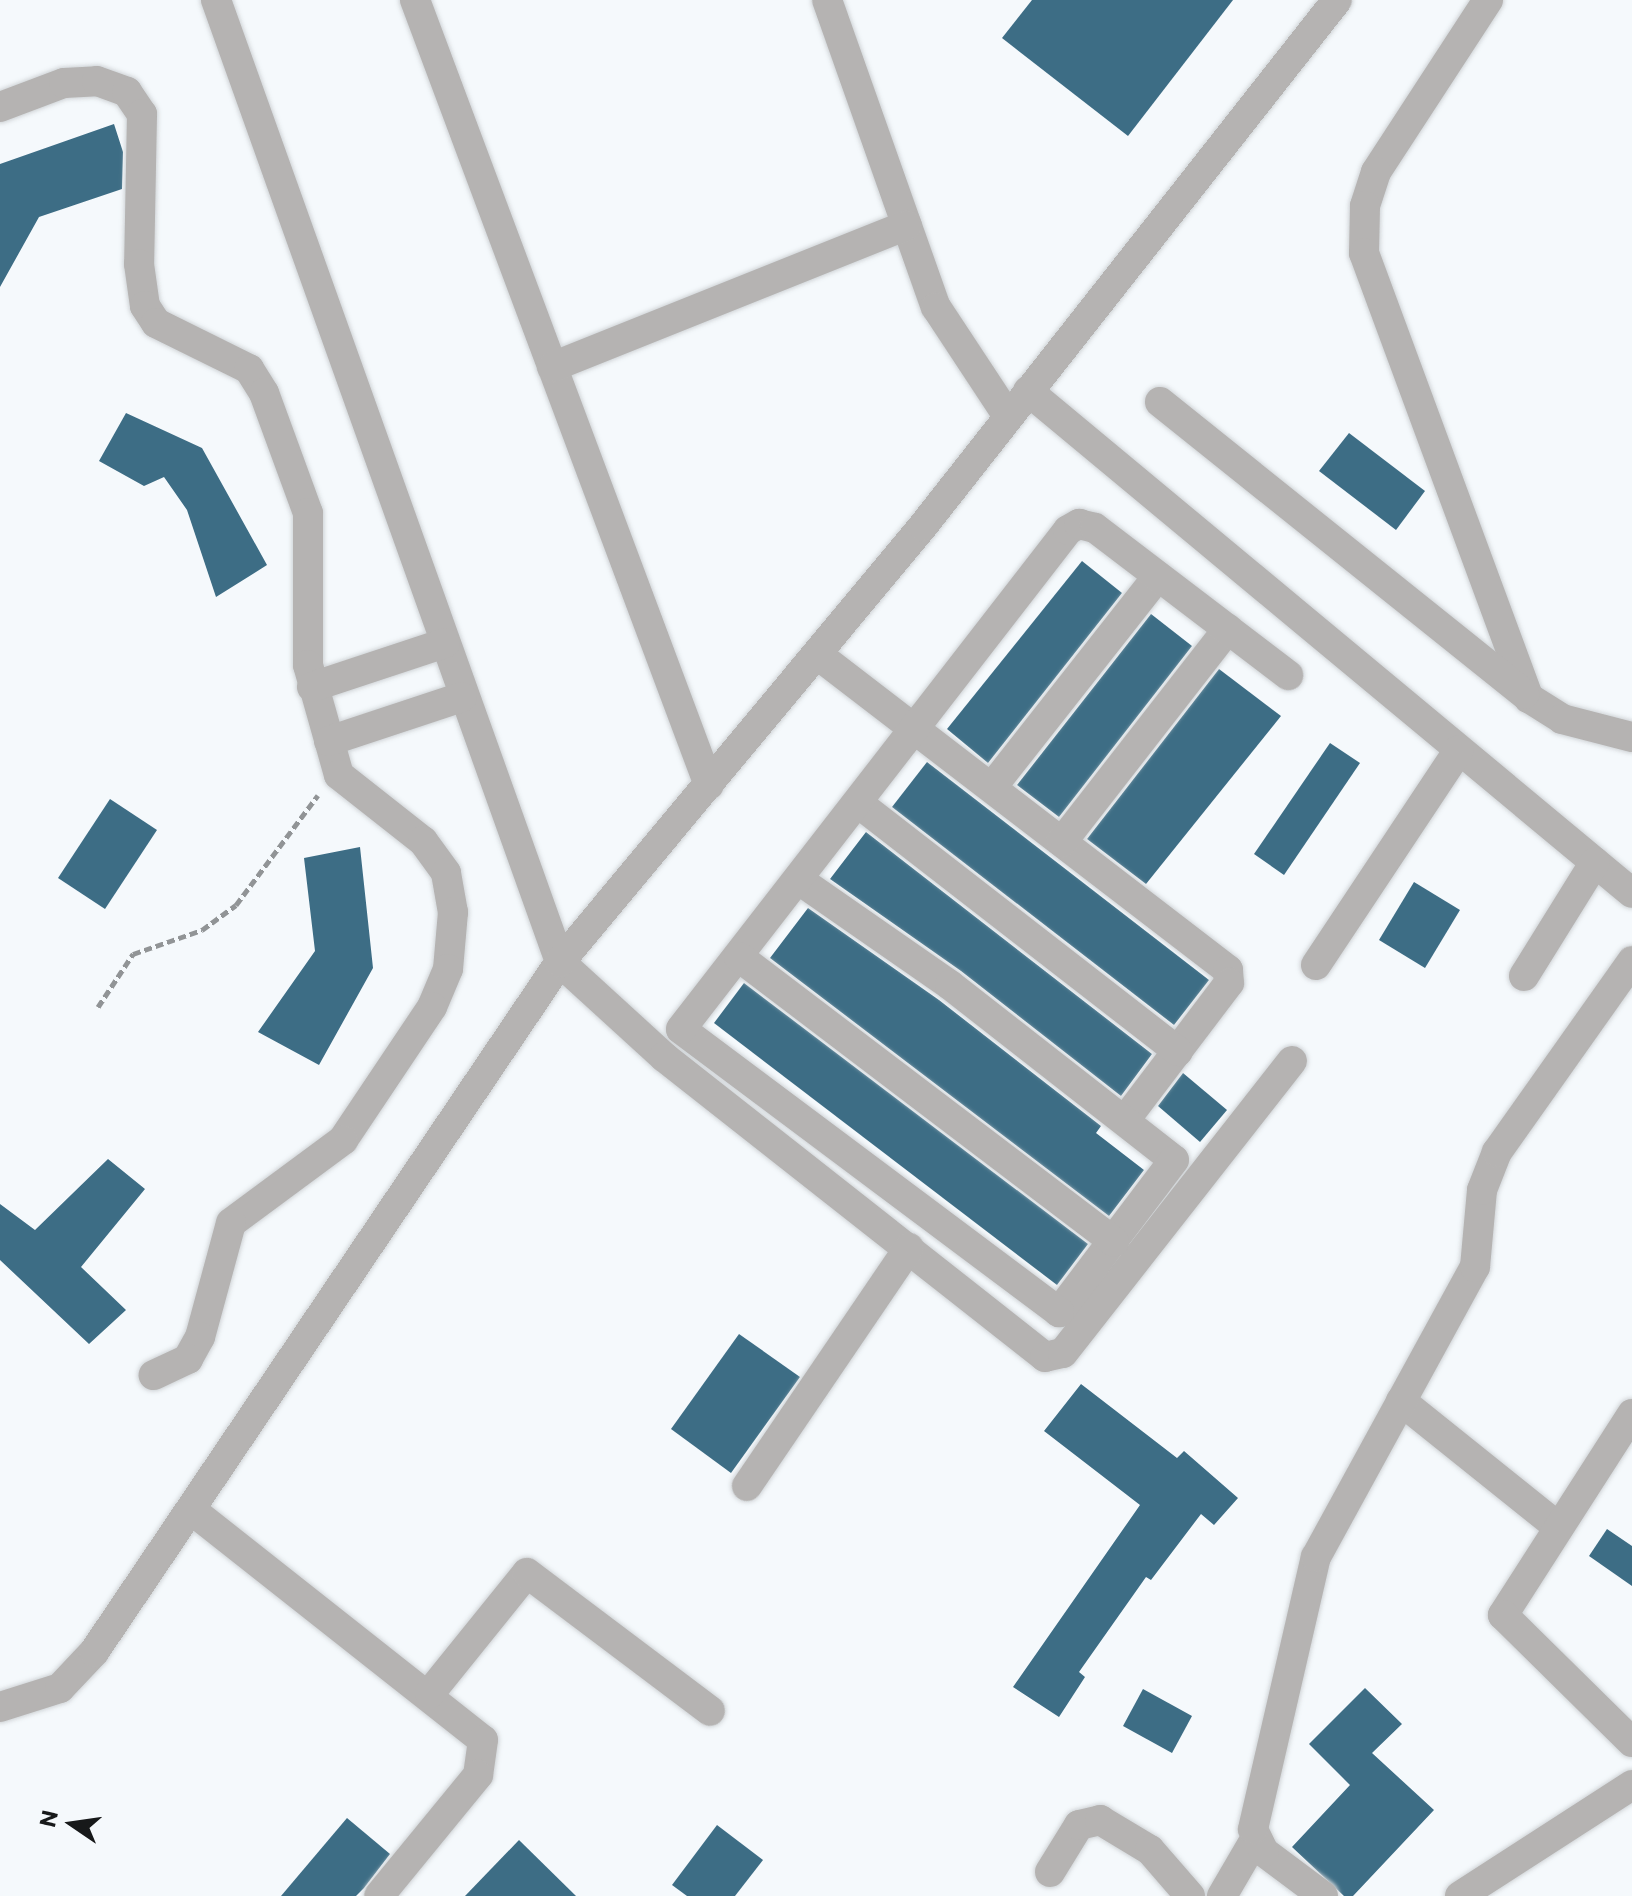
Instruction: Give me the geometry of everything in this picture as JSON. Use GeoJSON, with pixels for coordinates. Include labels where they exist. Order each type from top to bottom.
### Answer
{"type":"FeatureCollection","features":[{"type":"Feature","properties":{"kind":"street"},"geometry":{"type":"LineString","coordinates":[[216,0],[462,697],[560,962],[664,1057],[1037,1351],[1056,1357],[1292,1061]]}},
{"type":"Feature","properties":{"kind":"street"},"geometry":{"type":"LineString","coordinates":[[415,0],[709,785]]}},
{"type":"Feature","properties":{"kind":"street"},"geometry":{"type":"LineString","coordinates":[[827,0],[936,307],[1008,416]]}},
{"type":"Feature","properties":{"kind":"street"},"geometry":{"type":"LineString","coordinates":[[0,1707],[60,1688],[94,1652],[194,1512],[560,962],[818,655],[1337,0]]}},
{"type":"Feature","properties":{"kind":"street"},"geometry":{"type":"LineString","coordinates":[[1488,0],[1376,172],[1365,206],[1364,253],[1529,698]]}},
{"type":"Feature","properties":{"kind":"street"},"geometry":{"type":"LineString","coordinates":[[0,107],[64,83],[97,81],[127,92],[142,114],[139,264],[145,306],[156,323],[249,369],[264,393],[308,513],[312,687],[339,775],[423,841],[446,873],[453,912],[448,969],[432,1007],[343,1140],[231,1223],[200,1337],[188,1359],[154,1375]]}},
{"type":"Feature","properties":{"kind":"street"},"geometry":{"type":"LineString","coordinates":[[552,367],[907,225]]}},
{"type":"Feature","properties":{"kind":"street"},"geometry":{"type":"LineString","coordinates":[[1028,391],[1632,893]]}},
{"type":"Feature","properties":{"kind":"street"},"geometry":{"type":"LineString","coordinates":[[1160,402],[1529,698],[1562,719],[1632,737]]}},
{"type":"Feature","properties":{"kind":"street"},"geometry":{"type":"LineString","coordinates":[[799,880],[1125,1120],[1174,1164],[1059,1312],[683,1035],[683,1025],[917,729],[1068,530],[1079,524],[1095,528],[1288,675]]}},
{"type":"Feature","properties":{"kind":"street"},"geometry":{"type":"LineString","coordinates":[[992,787],[1158,576]]}},
{"type":"Feature","properties":{"kind":"street"},"geometry":{"type":"LineString","coordinates":[[1062,842],[1228,629]]}},
{"type":"Feature","properties":{"kind":"street"},"geometry":{"type":"LineString","coordinates":[[312,687],[445,643]]}},
{"type":"Feature","properties":{"kind":"street"},"geometry":{"type":"LineString","coordinates":[[818,655],[1228,970],[1229,983],[1125,1120]]}},
{"type":"Feature","properties":{"kind":"street"},"geometry":{"type":"LineString","coordinates":[[329,741],[462,697]]}},
{"type":"Feature","properties":{"kind":"street"},"geometry":{"type":"LineString","coordinates":[[1316,965],[1459,750]]}},
{"type":"Feature","properties":{"kind":"street"},"geometry":{"type":"LineString","coordinates":[[858,803],[1178,1051]]}},
{"type":"Feature","properties":{"kind":"street"},"geometry":{"type":"LineString","coordinates":[[1524,976],[1595,862]]}},
{"type":"Feature","properties":{"kind":"street"},"geometry":{"type":"LineString","coordinates":[[739,957],[1114,1242]]}},
{"type":"Feature","properties":{"kind":"street"},"geometry":{"type":"LineString","coordinates":[[1222,1896],[1254,1841],[1316,1557],[1475,1267],[1482,1190],[1497,1152],[1632,961]]}},
{"type":"Feature","properties":{"kind":"street"},"geometry":{"type":"LineString","coordinates":[[747,1486],[909,1248]]}},
{"type":"Feature","properties":{"kind":"street"},"geometry":{"type":"LineString","coordinates":[[1401,1401],[1558,1527]]}},
{"type":"Feature","properties":{"kind":"street"},"geometry":{"type":"LineString","coordinates":[[1632,1414],[1503,1615],[1632,1742]]}},
{"type":"Feature","properties":{"kind":"street"},"geometry":{"type":"LineString","coordinates":[[194,1512],[476,1729],[483,1760],[478,1775],[379,1896]]}},
{"type":"Feature","properties":{"kind":"street"},"geometry":{"type":"LineString","coordinates":[[430,1693],[527,1573],[710,1711]]}},
{"type":"Feature","properties":{"kind":"street"},"geometry":{"type":"LineString","coordinates":[[1460,1896],[1632,1785]]}},
{"type":"Feature","properties":{"kind":"street"},"geometry":{"type":"LineString","coordinates":[[1050,1872],[1079,1825],[1100,1820],[1150,1850],[1190,1896]]}},
{"type":"Feature","properties":{"kind":"street"},"geometry":{"type":"LineString","coordinates":[[1254,1841],[1323,1896]]}},
{"type":"Feature","properties":{"kind":"path"},"geometry":{"type":"LineString","coordinates":[[98,1007],[133,954],[202,930],[236,905],[310,803],[339,775]]}},
{"type":"Feature","properties":{"kind":"building"},"geometry":{"type":"Polygon","coordinates":[[[1032,0],[1233,0],[1128,136],[1002,38],[1032,0]]]}},
{"type":"Feature","properties":{"kind":"building"},"geometry":{"type":"Polygon","coordinates":[[[114,124],[123,152],[122,189],[39,217],[0,287],[0,164],[114,124]]]}},
{"type":"Feature","properties":{"kind":"building"},"geometry":{"type":"Polygon","coordinates":[[[126,413],[202,448],[267,565],[216,597],[187,510],[164,477],[144,486],[99,461],[126,413]]]}},
{"type":"Feature","properties":{"kind":"building"},"geometry":{"type":"Polygon","coordinates":[[[1349,433],[1425,491],[1396,530],[1319,471],[1349,433]]]}},
{"type":"Feature","properties":{"kind":"building"},"geometry":{"type":"Polygon","coordinates":[[[1082,561],[1122,593],[988,763],[947,729],[1082,561]]]}},
{"type":"Feature","properties":{"kind":"building"},"geometry":{"type":"Polygon","coordinates":[[[1151,614],[1192,646],[1059,817],[1017,785],[1151,614]]]}},
{"type":"Feature","properties":{"kind":"building"},"geometry":{"type":"Polygon","coordinates":[[[1219,669],[1281,716],[1146,884],[1087,839],[1219,669]]]}},
{"type":"Feature","properties":{"kind":"building"},"geometry":{"type":"Polygon","coordinates":[[[1330,743],[1360,763],[1284,875],[1254,854],[1330,743]]]}},
{"type":"Feature","properties":{"kind":"building"},"geometry":{"type":"Polygon","coordinates":[[[927,762],[1209,980],[1174,1025],[892,807],[927,762]]]}},
{"type":"Feature","properties":{"kind":"building"},"geometry":{"type":"Polygon","coordinates":[[[110,799],[157,830],[105,909],[58,878],[110,799]]]}},
{"type":"Feature","properties":{"kind":"building"},"geometry":{"type":"Polygon","coordinates":[[[866,832],[1152,1054],[1121,1096],[961,971],[830,879],[866,832]]]}},
{"type":"Feature","properties":{"kind":"building"},"geometry":{"type":"Polygon","coordinates":[[[360,847],[373,968],[319,1065],[258,1032],[315,951],[304,858],[360,847]]]}},
{"type":"Feature","properties":{"kind":"building"},"geometry":{"type":"Polygon","coordinates":[[[1414,882],[1460,910],[1425,968],[1379,940],[1414,882]]]}},
{"type":"Feature","properties":{"kind":"building"},"geometry":{"type":"Polygon","coordinates":[[[808,908],[939,1000],[1101,1126],[1096,1133],[1144,1170],[1109,1216],[770,958],[808,908]]]}},
{"type":"Feature","properties":{"kind":"building"},"geometry":{"type":"Polygon","coordinates":[[[744,983],[1088,1244],[1057,1285],[714,1023],[744,983]]]}},
{"type":"Feature","properties":{"kind":"building"},"geometry":{"type":"Polygon","coordinates":[[[1183,1073],[1227,1110],[1200,1142],[1158,1106],[1183,1073]]]}},
{"type":"Feature","properties":{"kind":"building"},"geometry":{"type":"Polygon","coordinates":[[[108,1159],[145,1189],[81,1267],[126,1310],[89,1344],[0,1260],[0,1204],[35,1230],[108,1159]]]}},
{"type":"Feature","properties":{"kind":"building"},"geometry":{"type":"Polygon","coordinates":[[[739,1334],[800,1377],[731,1473],[671,1429],[739,1334]]]}},
{"type":"Feature","properties":{"kind":"building"},"geometry":{"type":"Polygon","coordinates":[[[1081,1384],[1177,1458],[1184,1451],[1238,1498],[1214,1525],[1201,1514],[1151,1580],[1146,1577],[1079,1672],[1085,1677],[1059,1717],[1013,1687],[1140,1505],[1044,1431],[1081,1384]]]}},
{"type":"Feature","properties":{"kind":"building"},"geometry":{"type":"Polygon","coordinates":[[[1607,1529],[1632,1546],[1632,1586],[1589,1556],[1607,1529]]]}},
{"type":"Feature","properties":{"kind":"building"},"geometry":{"type":"Polygon","coordinates":[[[1365,1688],[1402,1724],[1372,1753],[1434,1810],[1353,1896],[1344,1896],[1292,1847],[1350,1785],[1309,1744],[1365,1688]]]}},
{"type":"Feature","properties":{"kind":"building"},"geometry":{"type":"Polygon","coordinates":[[[1143,1689],[1192,1716],[1172,1753],[1123,1726],[1143,1689]]]}},
{"type":"Feature","properties":{"kind":"building"},"geometry":{"type":"Polygon","coordinates":[[[347,1818],[390,1854],[364,1888],[356,1896],[281,1896],[347,1818]]]}},
{"type":"Feature","properties":{"kind":"building"},"geometry":{"type":"Polygon","coordinates":[[[717,1825],[763,1860],[735,1896],[687,1896],[672,1885],[717,1825]]]}},
{"type":"Feature","properties":{"kind":"building"},"geometry":{"type":"Polygon","coordinates":[[[519,1840],[576,1896],[465,1896],[519,1840]]]}}]}
